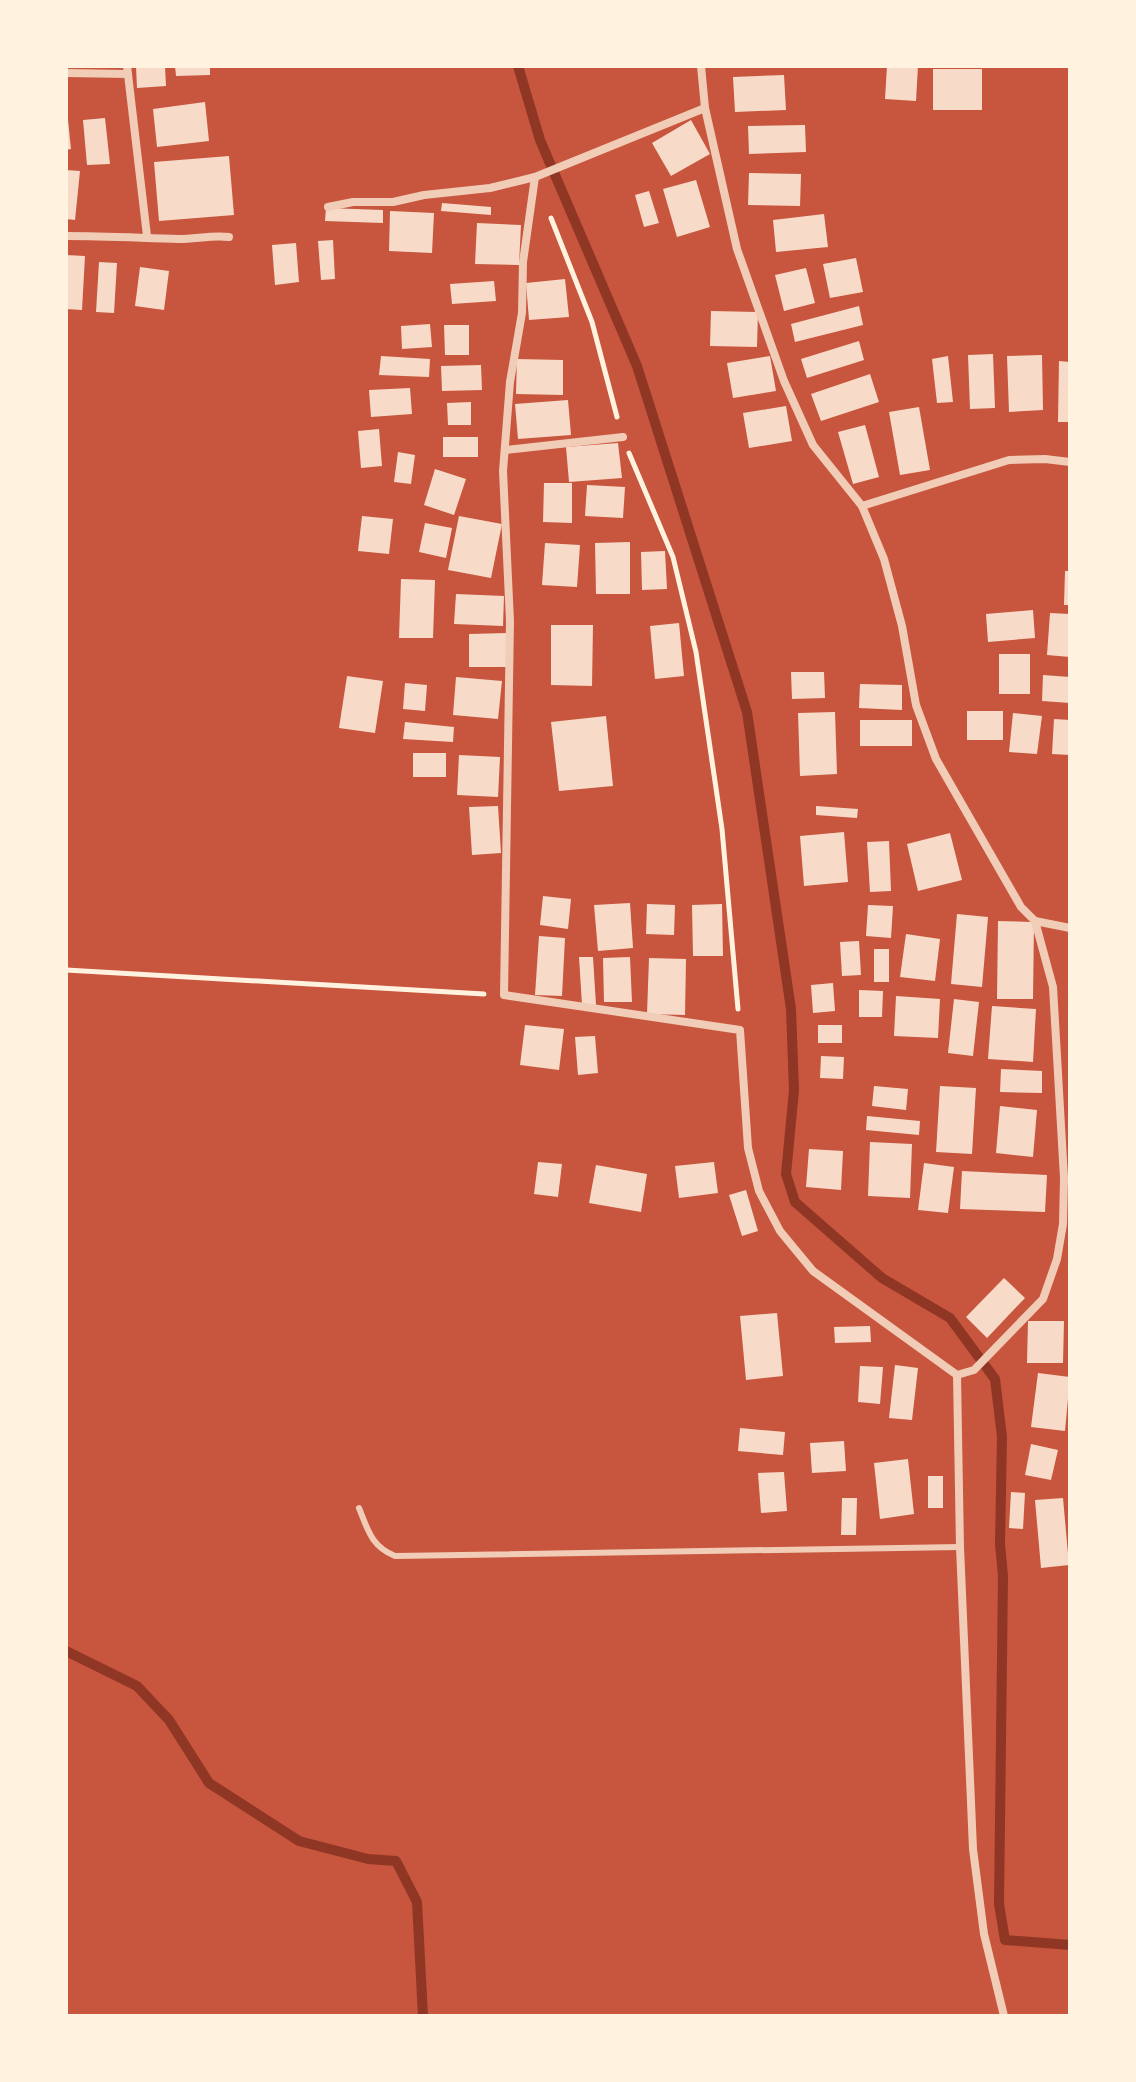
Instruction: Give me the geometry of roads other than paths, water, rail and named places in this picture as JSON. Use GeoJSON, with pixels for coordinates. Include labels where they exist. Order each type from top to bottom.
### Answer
{"type":"FeatureCollection","features":[{"type":"Feature","properties":{"kind":"street"},"geometry":{"type":"LineString","coordinates":[[701,66],[705,108],[737,249],[784,381],[813,445],[862,506],[884,559],[902,626],[916,705],[936,759],[1021,907],[1035,921],[1053,987],[1064,1178],[1063,1224],[1057,1259],[1043,1299],[974,1370],[957,1375]]}},
{"type":"Feature","properties":{"kind":"street"},"geometry":{"type":"LineString","coordinates":[[66,73],[127,70],[147,236]]}},
{"type":"Feature","properties":{"kind":"street"},"geometry":{"type":"LineString","coordinates":[[328,207],[353,202],[393,202],[424,195],[490,188],[535,177],[705,108]]}},
{"type":"Feature","properties":{"kind":"street"},"geometry":{"type":"LineString","coordinates":[[535,177],[523,262],[522,313],[510,382],[503,471],[510,621],[504,995],[740,1030],[748,1148],[759,1191],[780,1231],[813,1271],[957,1375]]}},
{"type":"Feature","properties":{"kind":"street"},"geometry":{"type":"LineString","coordinates":[[66,236],[229,237]]}},
{"type":"Feature","properties":{"kind":"street"},"geometry":{"type":"LineString","coordinates":[[506,450],[623,437]]}},
{"type":"Feature","properties":{"kind":"street"},"geometry":{"type":"LineString","coordinates":[[862,506],[1009,460],[1070,462]]}},
{"type":"Feature","properties":{"kind":"street"},"geometry":{"type":"LineString","coordinates":[[1035,921],[1070,928]]}},
{"type":"Feature","properties":{"kind":"street"},"geometry":{"type":"LineString","coordinates":[[957,1375],[960,1547],[973,1849],[984,1934],[1004,2016]]}},
{"type":"Feature","properties":{"kind":"lane"},"geometry":{"type":"LineString","coordinates":[[359,1508],[372,1541],[395,1556],[960,1547]]}},
{"type":"Feature","properties":{"kind":"waterway"},"geometry":{"type":"LineString","coordinates":[[518,66],[540,140],[637,366],[747,712],[791,1009],[794,1090],[786,1174],[795,1202],[882,1278],[950,1318],[995,1379],[1002,1437],[999,1904],[1005,1940],[1070,1945]]}},
{"type":"Feature","properties":{"kind":"waterway"},"geometry":{"type":"LineString","coordinates":[[66,1651],[137,1686],[169,1720],[209,1783],[299,1841],[368,1859],[396,1861],[417,1902],[423,2016]]}}]}
